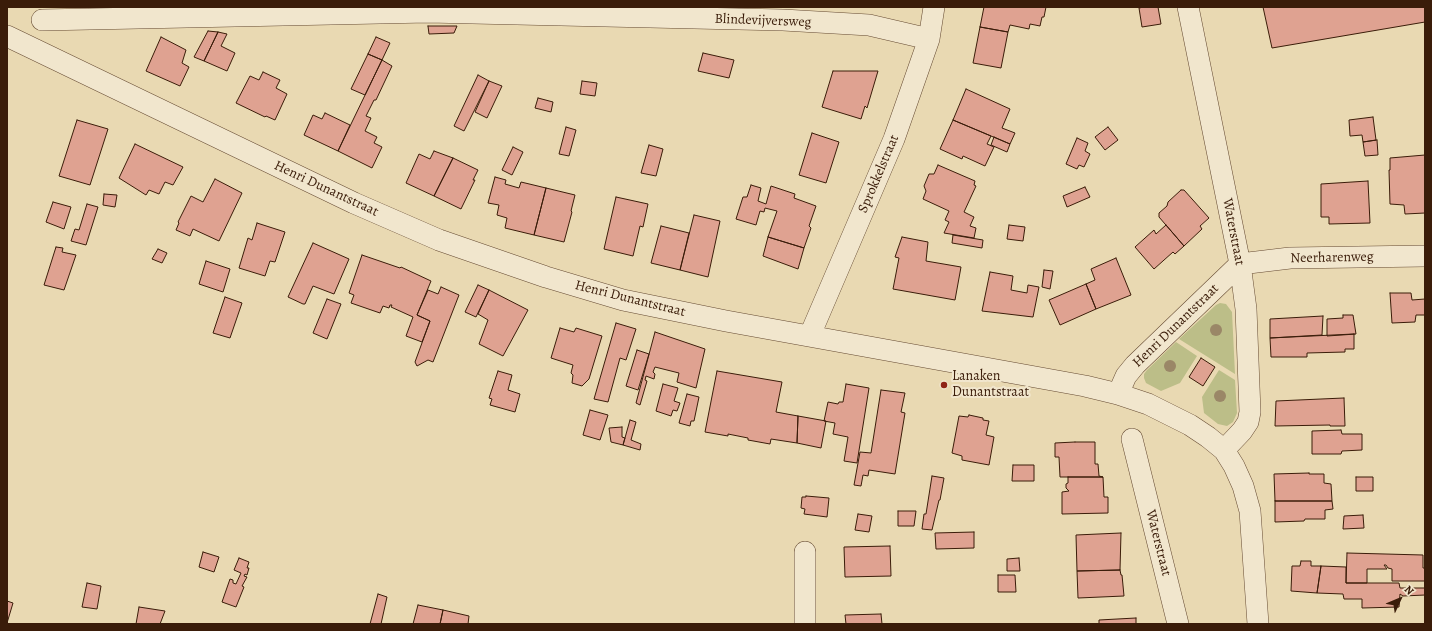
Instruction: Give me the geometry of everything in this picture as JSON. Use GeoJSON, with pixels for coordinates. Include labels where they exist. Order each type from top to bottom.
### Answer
{"type":"FeatureCollection","features":[{"type":"Feature","properties":{"kind":"street","name":"Sprokkelstraat"},"geometry":{"type":"LineString","coordinates":[[810,335],[894,139],[929,39],[934,7]]}},
{"type":"Feature","properties":{"kind":"street","name":"Waterstraat"},"geometry":{"type":"LineString","coordinates":[[1188,7],[1240,264],[1246,309],[1250,412],[1248,422],[1242,431],[1224,450]]}},
{"type":"Feature","properties":{"kind":"street","name":"Blindevijversweg"},"geometry":{"type":"LineString","coordinates":[[42,13],[428,12],[791,21],[869,25],[929,39]]}},
{"type":"Feature","properties":{"kind":"street"},"geometry":{"type":"LineString","coordinates":[[14,40],[42,13]]}},
{"type":"Feature","properties":{"kind":"street","name":"Henri Dunantstraat"},"geometry":{"type":"LineString","coordinates":[[14,40],[354,203],[439,240],[546,278],[623,300],[726,321],[1085,386],[1118,394],[1126,376],[1135,365],[1240,264]]}},
{"type":"Feature","properties":{"kind":"street","name":"Neerharenweg"},"geometry":{"type":"LineString","coordinates":[[1240,264],[1290,258],[1425,256]]}},
{"type":"Feature","properties":{"kind":"street"},"geometry":{"type":"LineString","coordinates":[[1118,394],[1148,404],[1190,424],[1224,450],[1234,466],[1243,486],[1250,511],[1258,624]]}},
{"type":"Feature","properties":{"kind":"street","name":"Waterstraat"},"geometry":{"type":"LineString","coordinates":[[1132,439],[1178,624]]}},
{"type":"Feature","properties":{"kind":"street"},"geometry":{"type":"LineString","coordinates":[[805,552],[806,624]]}},
{"type":"Feature","properties":{"kind":"green space"},"geometry":{"type":"Polygon","coordinates":[[[1220,303],[1226,304],[1232,312],[1235,374],[1179,339],[1220,303]]]}},
{"type":"Feature","properties":{"kind":"green space"},"geometry":{"type":"Polygon","coordinates":[[[1176,342],[1197,356],[1180,383],[1161,391],[1146,383],[1144,374],[1176,342]]]}},
{"type":"Feature","properties":{"kind":"green space"},"geometry":{"type":"Polygon","coordinates":[[[1219,370],[1235,380],[1237,413],[1233,422],[1227,426],[1218,424],[1204,413],[1202,397],[1219,370]]]}},
{"type":"Feature","properties":{"kind":"building"},"geometry":{"type":"Polygon","coordinates":[[[984,7],[1046,7],[1040,26],[1030,24],[1029,29],[1010,25],[1008,32],[980,27],[984,7]]]}},
{"type":"Feature","properties":{"kind":"building"},"geometry":{"type":"Polygon","coordinates":[[[1158,7],[1161,24],[1142,27],[1139,8],[1158,7]]]}},
{"type":"Feature","properties":{"kind":"building"},"geometry":{"type":"Polygon","coordinates":[[[1263,7],[1425,7],[1425,22],[1272,48],[1263,7]]]}},
{"type":"Feature","properties":{"kind":"building"},"geometry":{"type":"Polygon","coordinates":[[[428,26],[457,26],[454,33],[429,34],[428,26]]]}},
{"type":"Feature","properties":{"kind":"building"},"geometry":{"type":"Polygon","coordinates":[[[980,27],[1008,32],[1001,68],[973,63],[980,27]]]}},
{"type":"Feature","properties":{"kind":"building"},"geometry":{"type":"Polygon","coordinates":[[[208,31],[218,32],[204,61],[194,57],[208,31]]]}},
{"type":"Feature","properties":{"kind":"building"},"geometry":{"type":"Polygon","coordinates":[[[218,32],[227,34],[221,46],[235,53],[227,71],[204,61],[218,32]]]}},
{"type":"Feature","properties":{"kind":"building"},"geometry":{"type":"Polygon","coordinates":[[[161,37],[186,50],[182,63],[189,67],[180,86],[146,71],[161,37]]]}},
{"type":"Feature","properties":{"kind":"building"},"geometry":{"type":"Polygon","coordinates":[[[376,37],[390,43],[382,60],[368,54],[376,37]]]}},
{"type":"Feature","properties":{"kind":"building"},"geometry":{"type":"Polygon","coordinates":[[[703,53],[734,60],[729,78],[698,71],[703,53]]]}},
{"type":"Feature","properties":{"kind":"building"},"geometry":{"type":"Polygon","coordinates":[[[368,54],[382,60],[365,95],[351,89],[368,54]]]}},
{"type":"Feature","properties":{"kind":"building"},"geometry":{"type":"Polygon","coordinates":[[[382,60],[392,66],[376,100],[374,100],[366,116],[371,118],[365,131],[377,137],[374,143],[382,147],[372,168],[338,151],[382,60]]]}},
{"type":"Feature","properties":{"kind":"building"},"geometry":{"type":"Polygon","coordinates":[[[833,71],[878,71],[867,108],[865,106],[861,119],[822,107],[833,71]]]}},
{"type":"Feature","properties":{"kind":"building"},"geometry":{"type":"Polygon","coordinates":[[[263,72],[280,80],[276,88],[287,94],[275,120],[266,116],[265,117],[236,103],[250,76],[259,80],[263,72]]]}},
{"type":"Feature","properties":{"kind":"building"},"geometry":{"type":"Polygon","coordinates":[[[478,75],[489,81],[464,131],[454,126],[478,75]]]}},
{"type":"Feature","properties":{"kind":"building"},"geometry":{"type":"Polygon","coordinates":[[[489,81],[502,86],[487,118],[475,112],[489,81]]]}},
{"type":"Feature","properties":{"kind":"building"},"geometry":{"type":"Polygon","coordinates":[[[582,81],[597,83],[595,96],[580,94],[582,81]]]}},
{"type":"Feature","properties":{"kind":"building"},"geometry":{"type":"Polygon","coordinates":[[[966,89],[1010,109],[1002,128],[1015,133],[1010,144],[953,120],[966,89]]]}},
{"type":"Feature","properties":{"kind":"building"},"geometry":{"type":"Polygon","coordinates":[[[538,98],[553,102],[551,112],[535,108],[538,98]]]}},
{"type":"Feature","properties":{"kind":"building"},"geometry":{"type":"Polygon","coordinates":[[[325,113],[350,125],[338,151],[304,135],[313,115],[322,119],[325,113]]]}},
{"type":"Feature","properties":{"kind":"building"},"geometry":{"type":"Polygon","coordinates":[[[1373,117],[1376,140],[1363,142],[1362,135],[1350,136],[1349,120],[1373,117]]]}},
{"type":"Feature","properties":{"kind":"building"},"geometry":{"type":"Polygon","coordinates":[[[77,120],[108,129],[90,185],[59,176],[77,120]]]}},
{"type":"Feature","properties":{"kind":"building"},"geometry":{"type":"Polygon","coordinates":[[[953,120],[991,136],[987,144],[994,147],[985,166],[963,156],[962,159],[940,149],[953,120]]]}},
{"type":"Feature","properties":{"kind":"building"},"geometry":{"type":"Polygon","coordinates":[[[566,127],[576,130],[569,156],[559,154],[566,127]]]}},
{"type":"Feature","properties":{"kind":"building"},"geometry":{"type":"Polygon","coordinates":[[[1108,127],[1118,140],[1105,150],[1095,137],[1108,127]]]}},
{"type":"Feature","properties":{"kind":"building"},"geometry":{"type":"Polygon","coordinates":[[[812,133],[839,142],[826,183],[799,175],[812,133]]]}},
{"type":"Feature","properties":{"kind":"building"},"geometry":{"type":"Polygon","coordinates":[[[994,137],[1010,144],[1007,152],[991,145],[994,137]]]}},
{"type":"Feature","properties":{"kind":"building"},"geometry":{"type":"Polygon","coordinates":[[[1077,138],[1088,143],[1085,151],[1090,154],[1084,167],[1079,165],[1077,169],[1066,164],[1077,138]]]}},
{"type":"Feature","properties":{"kind":"building"},"geometry":{"type":"Polygon","coordinates":[[[1377,140],[1378,155],[1365,156],[1363,142],[1377,140]]]}},
{"type":"Feature","properties":{"kind":"building"},"geometry":{"type":"Polygon","coordinates":[[[135,144],[183,167],[173,185],[165,182],[159,194],[149,190],[146,195],[119,178],[135,144]]]}},
{"type":"Feature","properties":{"kind":"building"},"geometry":{"type":"Polygon","coordinates":[[[649,145],[663,149],[656,176],[641,173],[649,145]]]}},
{"type":"Feature","properties":{"kind":"building"},"geometry":{"type":"Polygon","coordinates":[[[513,147],[523,152],[512,175],[502,170],[513,147]]]}},
{"type":"Feature","properties":{"kind":"building"},"geometry":{"type":"Polygon","coordinates":[[[434,151],[453,158],[434,196],[406,183],[419,154],[430,159],[434,151]]]}},
{"type":"Feature","properties":{"kind":"building"},"geometry":{"type":"Polygon","coordinates":[[[1425,155],[1425,213],[1405,214],[1404,205],[1390,204],[1390,158],[1425,155]]]}},
{"type":"Feature","properties":{"kind":"building"},"geometry":{"type":"Polygon","coordinates":[[[453,158],[478,170],[473,180],[475,180],[461,209],[434,196],[453,158]]]}},
{"type":"Feature","properties":{"kind":"building"},"geometry":{"type":"Polygon","coordinates":[[[938,165],[975,181],[974,185],[976,186],[964,212],[974,217],[970,226],[976,228],[974,238],[944,233],[949,222],[945,220],[949,211],[923,199],[926,191],[924,186],[929,174],[934,174],[938,165]]]}},
{"type":"Feature","properties":{"kind":"building"},"geometry":{"type":"Polygon","coordinates":[[[495,177],[506,180],[505,184],[519,188],[521,182],[546,188],[534,235],[505,228],[507,218],[497,215],[499,205],[488,203],[495,177]]]}},
{"type":"Feature","properties":{"kind":"building"},"geometry":{"type":"Polygon","coordinates":[[[215,179],[242,193],[219,241],[193,229],[190,236],[176,230],[179,223],[178,222],[191,196],[203,202],[215,179]]]}},
{"type":"Feature","properties":{"kind":"building"},"geometry":{"type":"Polygon","coordinates":[[[1368,181],[1370,223],[1329,224],[1329,217],[1321,217],[1321,184],[1368,181]]]}},
{"type":"Feature","properties":{"kind":"building"},"geometry":{"type":"Polygon","coordinates":[[[751,185],[761,188],[758,201],[766,204],[771,186],[795,194],[794,198],[816,206],[809,226],[811,228],[804,248],[768,237],[777,211],[765,208],[764,212],[760,211],[756,225],[736,219],[743,197],[747,197],[751,185]]]}},
{"type":"Feature","properties":{"kind":"building"},"geometry":{"type":"Polygon","coordinates":[[[1085,187],[1090,197],[1067,207],[1063,196],[1085,187]]]}},
{"type":"Feature","properties":{"kind":"building"},"geometry":{"type":"Polygon","coordinates":[[[546,188],[575,195],[564,242],[534,235],[546,188]]]}},
{"type":"Feature","properties":{"kind":"building"},"geometry":{"type":"Polygon","coordinates":[[[1181,190],[1184,190],[1209,218],[1200,226],[1202,229],[1184,246],[1159,217],[1159,213],[1181,190]]]}},
{"type":"Feature","properties":{"kind":"building"},"geometry":{"type":"Polygon","coordinates":[[[104,194],[117,195],[115,207],[103,205],[104,194]]]}},
{"type":"Feature","properties":{"kind":"building"},"geometry":{"type":"Polygon","coordinates":[[[616,197],[648,204],[643,227],[640,226],[633,256],[604,249],[616,197]]]}},
{"type":"Feature","properties":{"kind":"building"},"geometry":{"type":"Polygon","coordinates":[[[53,202],[71,207],[64,229],[46,222],[53,202]]]}},
{"type":"Feature","properties":{"kind":"building"},"geometry":{"type":"Polygon","coordinates":[[[87,204],[98,207],[86,245],[71,241],[75,229],[79,230],[87,204]]]}},
{"type":"Feature","properties":{"kind":"building"},"geometry":{"type":"Polygon","coordinates":[[[694,215],[720,221],[708,277],[680,270],[694,215]]]}},
{"type":"Feature","properties":{"kind":"building"},"geometry":{"type":"Polygon","coordinates":[[[257,223],[285,232],[275,262],[270,261],[265,276],[239,268],[248,238],[252,240],[257,223]]]}},
{"type":"Feature","properties":{"kind":"building"},"geometry":{"type":"Polygon","coordinates":[[[1009,225],[1025,227],[1023,241],[1007,239],[1009,225]]]}},
{"type":"Feature","properties":{"kind":"building"},"geometry":{"type":"Polygon","coordinates":[[[1166,225],[1184,246],[1175,254],[1173,252],[1154,269],[1135,247],[1154,230],[1156,234],[1166,225]]]}},
{"type":"Feature","properties":{"kind":"building"},"geometry":{"type":"Polygon","coordinates":[[[661,226],[689,233],[680,270],[651,263],[661,226]]]}},
{"type":"Feature","properties":{"kind":"building"},"geometry":{"type":"Polygon","coordinates":[[[953,235],[983,240],[982,248],[952,243],[953,235]]]}},
{"type":"Feature","properties":{"kind":"building"},"geometry":{"type":"Polygon","coordinates":[[[768,237],[804,248],[798,269],[763,256],[768,237]]]}},
{"type":"Feature","properties":{"kind":"building"},"geometry":{"type":"Polygon","coordinates":[[[902,237],[928,242],[926,261],[961,267],[955,300],[893,289],[899,258],[895,257],[902,237]]]}},
{"type":"Feature","properties":{"kind":"building"},"geometry":{"type":"Polygon","coordinates":[[[313,243],[349,259],[334,294],[313,286],[305,304],[303,304],[288,297],[313,243]]]}},
{"type":"Feature","properties":{"kind":"building"},"geometry":{"type":"Polygon","coordinates":[[[56,247],[63,248],[62,252],[76,255],[64,290],[44,285],[56,247]]]}},
{"type":"Feature","properties":{"kind":"building"},"geometry":{"type":"Polygon","coordinates":[[[158,249],[167,253],[162,263],[152,259],[158,249]]]}},
{"type":"Feature","properties":{"kind":"building"},"geometry":{"type":"Polygon","coordinates":[[[362,255],[400,268],[401,267],[431,281],[417,315],[430,321],[422,342],[406,336],[413,317],[391,307],[392,305],[390,305],[389,308],[383,306],[380,313],[351,303],[354,295],[349,293],[362,255]]]}},
{"type":"Feature","properties":{"kind":"building"},"geometry":{"type":"Polygon","coordinates":[[[1116,258],[1131,295],[1096,309],[1086,284],[1095,280],[1091,269],[1116,258]]]}},
{"type":"Feature","properties":{"kind":"building"},"geometry":{"type":"Polygon","coordinates":[[[206,261],[230,269],[223,292],[199,284],[206,261]]]}},
{"type":"Feature","properties":{"kind":"building"},"geometry":{"type":"Polygon","coordinates":[[[1044,270],[1053,271],[1050,289],[1042,287],[1044,270]]]}},
{"type":"Feature","properties":{"kind":"building"},"geometry":{"type":"Polygon","coordinates":[[[990,272],[1013,276],[1011,290],[1027,293],[1028,285],[1039,287],[1033,317],[982,311],[990,272]]]}},
{"type":"Feature","properties":{"kind":"building"},"geometry":{"type":"Polygon","coordinates":[[[1086,284],[1096,309],[1060,325],[1049,300],[1086,284]]]}},
{"type":"Feature","properties":{"kind":"building"},"geometry":{"type":"Polygon","coordinates":[[[478,285],[489,290],[476,317],[465,312],[478,285]]]}},
{"type":"Feature","properties":{"kind":"building"},"geometry":{"type":"Polygon","coordinates":[[[441,287],[459,295],[433,362],[428,360],[417,366],[415,362],[430,321],[417,315],[428,290],[438,294],[441,287]]]}},
{"type":"Feature","properties":{"kind":"building"},"geometry":{"type":"Polygon","coordinates":[[[489,290],[528,310],[503,356],[479,344],[488,320],[478,314],[489,290]]]}},
{"type":"Feature","properties":{"kind":"building"},"geometry":{"type":"Polygon","coordinates":[[[1390,293],[1411,293],[1412,300],[1425,299],[1425,315],[1416,315],[1415,322],[1392,323],[1390,293]]]}},
{"type":"Feature","properties":{"kind":"building"},"geometry":{"type":"Polygon","coordinates":[[[225,297],[242,303],[230,338],[213,333],[225,297]]]}},
{"type":"Feature","properties":{"kind":"building"},"geometry":{"type":"Polygon","coordinates":[[[327,299],[341,304],[327,339],[313,333],[327,299]]]}},
{"type":"Feature","properties":{"kind":"building"},"geometry":{"type":"Polygon","coordinates":[[[1343,315],[1353,315],[1356,334],[1327,336],[1327,319],[1343,318],[1343,315]]]}},
{"type":"Feature","properties":{"kind":"building"},"geometry":{"type":"Polygon","coordinates":[[[1323,316],[1322,335],[1270,338],[1270,319],[1323,316]]]}},
{"type":"Feature","properties":{"kind":"building"},"geometry":{"type":"Polygon","coordinates":[[[616,323],[636,329],[626,360],[620,358],[608,402],[594,399],[616,323]]]}},
{"type":"Feature","properties":{"kind":"building"},"geometry":{"type":"Polygon","coordinates":[[[560,328],[574,332],[576,328],[602,336],[589,379],[582,386],[572,383],[573,375],[571,373],[573,365],[551,358],[560,328]]]}},
{"type":"Feature","properties":{"kind":"building"},"geometry":{"type":"Polygon","coordinates":[[[655,332],[705,349],[696,388],[677,382],[679,373],[655,367],[653,372],[655,374],[654,379],[646,376],[645,380],[647,381],[640,405],[636,403],[655,332]]]}},
{"type":"Feature","properties":{"kind":"building"},"geometry":{"type":"Polygon","coordinates":[[[1354,334],[1354,349],[1345,349],[1345,352],[1307,353],[1307,357],[1271,357],[1270,338],[1354,334]]]}},
{"type":"Feature","properties":{"kind":"building"},"geometry":{"type":"Polygon","coordinates":[[[637,350],[649,354],[638,390],[626,386],[637,350]]]}},
{"type":"Feature","properties":{"kind":"building"},"geometry":{"type":"Polygon","coordinates":[[[1201,358],[1215,367],[1203,386],[1189,377],[1201,358]]]}},
{"type":"Feature","properties":{"kind":"building"},"geometry":{"type":"Polygon","coordinates":[[[498,371],[512,375],[508,390],[520,394],[515,412],[490,405],[492,399],[489,398],[498,371]]]}},
{"type":"Feature","properties":{"kind":"building"},"geometry":{"type":"Polygon","coordinates":[[[717,371],[782,382],[776,412],[798,416],[797,443],[771,439],[770,444],[748,440],[748,438],[728,434],[728,436],[705,432],[717,371]]]}},
{"type":"Feature","properties":{"kind":"building"},"geometry":{"type":"Polygon","coordinates":[[[663,384],[678,388],[674,401],[680,403],[677,411],[673,410],[671,416],[656,411],[663,384]]]}},
{"type":"Feature","properties":{"kind":"building"},"geometry":{"type":"Polygon","coordinates":[[[846,384],[869,388],[857,463],[844,461],[848,437],[833,434],[835,423],[824,421],[828,402],[838,404],[839,402],[843,402],[846,384]]]}},
{"type":"Feature","properties":{"kind":"building"},"geometry":{"type":"Polygon","coordinates":[[[881,390],[905,393],[901,412],[905,413],[895,474],[869,470],[868,476],[863,475],[861,486],[854,485],[860,452],[871,453],[881,390]]]}},
{"type":"Feature","properties":{"kind":"building"},"geometry":{"type":"Polygon","coordinates":[[[687,394],[699,397],[694,421],[691,421],[690,426],[679,423],[687,394]]]}},
{"type":"Feature","properties":{"kind":"building"},"geometry":{"type":"Polygon","coordinates":[[[1344,398],[1345,426],[1275,426],[1276,401],[1344,398]]]}},
{"type":"Feature","properties":{"kind":"building"},"geometry":{"type":"Polygon","coordinates":[[[590,410],[608,415],[600,440],[583,435],[590,410]]]}},
{"type":"Feature","properties":{"kind":"building"},"geometry":{"type":"Polygon","coordinates":[[[969,415],[989,421],[986,435],[994,437],[989,465],[962,460],[962,456],[952,453],[959,416],[968,417],[969,415]]]}},
{"type":"Feature","properties":{"kind":"building"},"geometry":{"type":"Polygon","coordinates":[[[798,416],[826,421],[821,448],[797,443],[798,416]]]}},
{"type":"Feature","properties":{"kind":"building"},"geometry":{"type":"Polygon","coordinates":[[[630,420],[636,422],[631,440],[641,444],[640,450],[623,445],[630,420]]]}},
{"type":"Feature","properties":{"kind":"building"},"geometry":{"type":"Polygon","coordinates":[[[622,427],[622,437],[625,438],[623,445],[611,442],[609,428],[622,427]]]}},
{"type":"Feature","properties":{"kind":"building"},"geometry":{"type":"Polygon","coordinates":[[[1341,430],[1342,434],[1362,434],[1362,450],[1342,451],[1341,454],[1312,454],[1312,431],[1341,430]]]}},
{"type":"Feature","properties":{"kind":"building"},"geometry":{"type":"Polygon","coordinates":[[[1095,442],[1095,464],[1098,464],[1099,476],[1103,477],[1060,477],[1059,457],[1055,457],[1055,443],[1095,442]]]}},
{"type":"Feature","properties":{"kind":"building"},"geometry":{"type":"Polygon","coordinates":[[[1013,465],[1034,465],[1034,481],[1012,481],[1013,465]]]}},
{"type":"Feature","properties":{"kind":"building"},"geometry":{"type":"Polygon","coordinates":[[[1274,474],[1324,474],[1324,483],[1331,484],[1332,501],[1275,501],[1274,474]]]}},
{"type":"Feature","properties":{"kind":"building"},"geometry":{"type":"Polygon","coordinates":[[[932,476],[944,478],[932,530],[922,529],[932,476]]]}},
{"type":"Feature","properties":{"kind":"building"},"geometry":{"type":"Polygon","coordinates":[[[1068,477],[1103,477],[1104,497],[1108,497],[1108,513],[1062,514],[1062,492],[1069,491],[1066,488],[1068,477]]]}},
{"type":"Feature","properties":{"kind":"building"},"geometry":{"type":"Polygon","coordinates":[[[1356,477],[1373,477],[1373,491],[1356,491],[1356,477]]]}},
{"type":"Feature","properties":{"kind":"building"},"geometry":{"type":"Polygon","coordinates":[[[802,497],[829,498],[827,517],[804,514],[805,509],[801,508],[802,497]]]}},
{"type":"Feature","properties":{"kind":"building"},"geometry":{"type":"Polygon","coordinates":[[[1275,501],[1332,501],[1333,509],[1325,510],[1325,519],[1275,522],[1275,501]]]}},
{"type":"Feature","properties":{"kind":"building"},"geometry":{"type":"Polygon","coordinates":[[[898,511],[916,511],[914,526],[898,526],[898,511]]]}},
{"type":"Feature","properties":{"kind":"building"},"geometry":{"type":"Polygon","coordinates":[[[858,514],[872,516],[869,532],[855,530],[858,514]]]}},
{"type":"Feature","properties":{"kind":"building"},"geometry":{"type":"Polygon","coordinates":[[[1363,515],[1364,528],[1343,529],[1344,516],[1363,515]]]}},
{"type":"Feature","properties":{"kind":"building"},"geometry":{"type":"Polygon","coordinates":[[[974,532],[974,548],[936,549],[935,533],[974,532]]]}},
{"type":"Feature","properties":{"kind":"building"},"geometry":{"type":"Polygon","coordinates":[[[1121,533],[1120,570],[1077,571],[1076,535],[1121,533]]]}},
{"type":"Feature","properties":{"kind":"building"},"geometry":{"type":"Polygon","coordinates":[[[890,546],[891,576],[845,577],[844,547],[890,546]]]}},
{"type":"Feature","properties":{"kind":"building"},"geometry":{"type":"Polygon","coordinates":[[[203,552],[219,557],[214,572],[199,567],[203,552]]]}},
{"type":"Feature","properties":{"kind":"building"},"geometry":{"type":"Polygon","coordinates":[[[1347,553],[1423,555],[1425,581],[1392,581],[1392,569],[1384,565],[1387,569],[1367,569],[1367,583],[1346,583],[1347,553]]]}},
{"type":"Feature","properties":{"kind":"building"},"geometry":{"type":"Polygon","coordinates":[[[239,558],[249,562],[247,568],[249,568],[247,575],[245,574],[244,576],[247,577],[242,586],[244,587],[236,607],[222,602],[230,579],[236,584],[241,573],[234,570],[239,558]]]}},
{"type":"Feature","properties":{"kind":"building"},"geometry":{"type":"Polygon","coordinates":[[[1019,558],[1020,571],[1007,571],[1007,559],[1019,558]]]}},
{"type":"Feature","properties":{"kind":"building"},"geometry":{"type":"Polygon","coordinates":[[[1301,561],[1311,561],[1311,566],[1321,566],[1317,593],[1291,591],[1292,566],[1300,566],[1301,561]]]}},
{"type":"Feature","properties":{"kind":"building"},"geometry":{"type":"Polygon","coordinates":[[[1321,566],[1346,567],[1346,583],[1399,583],[1400,588],[1425,588],[1425,595],[1403,596],[1400,594],[1399,607],[1362,608],[1362,599],[1344,599],[1343,594],[1317,593],[1321,566]]]}},
{"type":"Feature","properties":{"kind":"building"},"geometry":{"type":"Polygon","coordinates":[[[1120,570],[1122,575],[1124,596],[1078,598],[1077,571],[1120,570]]]}},
{"type":"Feature","properties":{"kind":"building"},"geometry":{"type":"Polygon","coordinates":[[[998,575],[1015,575],[1016,592],[998,592],[998,575]]]}},
{"type":"Feature","properties":{"kind":"building"},"geometry":{"type":"Polygon","coordinates":[[[87,583],[101,586],[97,609],[82,607],[87,583]]]}},
{"type":"Feature","properties":{"kind":"building"},"geometry":{"type":"Polygon","coordinates":[[[378,594],[387,597],[381,624],[370,624],[378,594]]]}},
{"type":"Feature","properties":{"kind":"building"},"geometry":{"type":"Polygon","coordinates":[[[7,601],[13,603],[7,623],[7,601]]]}},
{"type":"Feature","properties":{"kind":"building"},"geometry":{"type":"Polygon","coordinates":[[[418,605],[443,610],[440,624],[413,624],[418,605]]]}},
{"type":"Feature","properties":{"kind":"building"},"geometry":{"type":"Polygon","coordinates":[[[139,607],[165,611],[160,624],[136,624],[139,607]]]}},
{"type":"Feature","properties":{"kind":"building"},"geometry":{"type":"Polygon","coordinates":[[[443,610],[469,616],[468,624],[440,624],[443,610]]]}},
{"type":"Feature","properties":{"kind":"building"},"geometry":{"type":"Polygon","coordinates":[[[881,614],[882,624],[846,624],[845,615],[881,614]]]}},
{"type":"Feature","properties":{"kind":"building"},"geometry":{"type":"Polygon","coordinates":[[[1136,618],[1136,624],[1099,624],[1099,620],[1136,618]]]}},
{"type":"Feature","properties":{"kind":"place","name":"Lanaken Dunantstraat"},"geometry":{"type":"Point","coordinates":[944,385]}}]}
